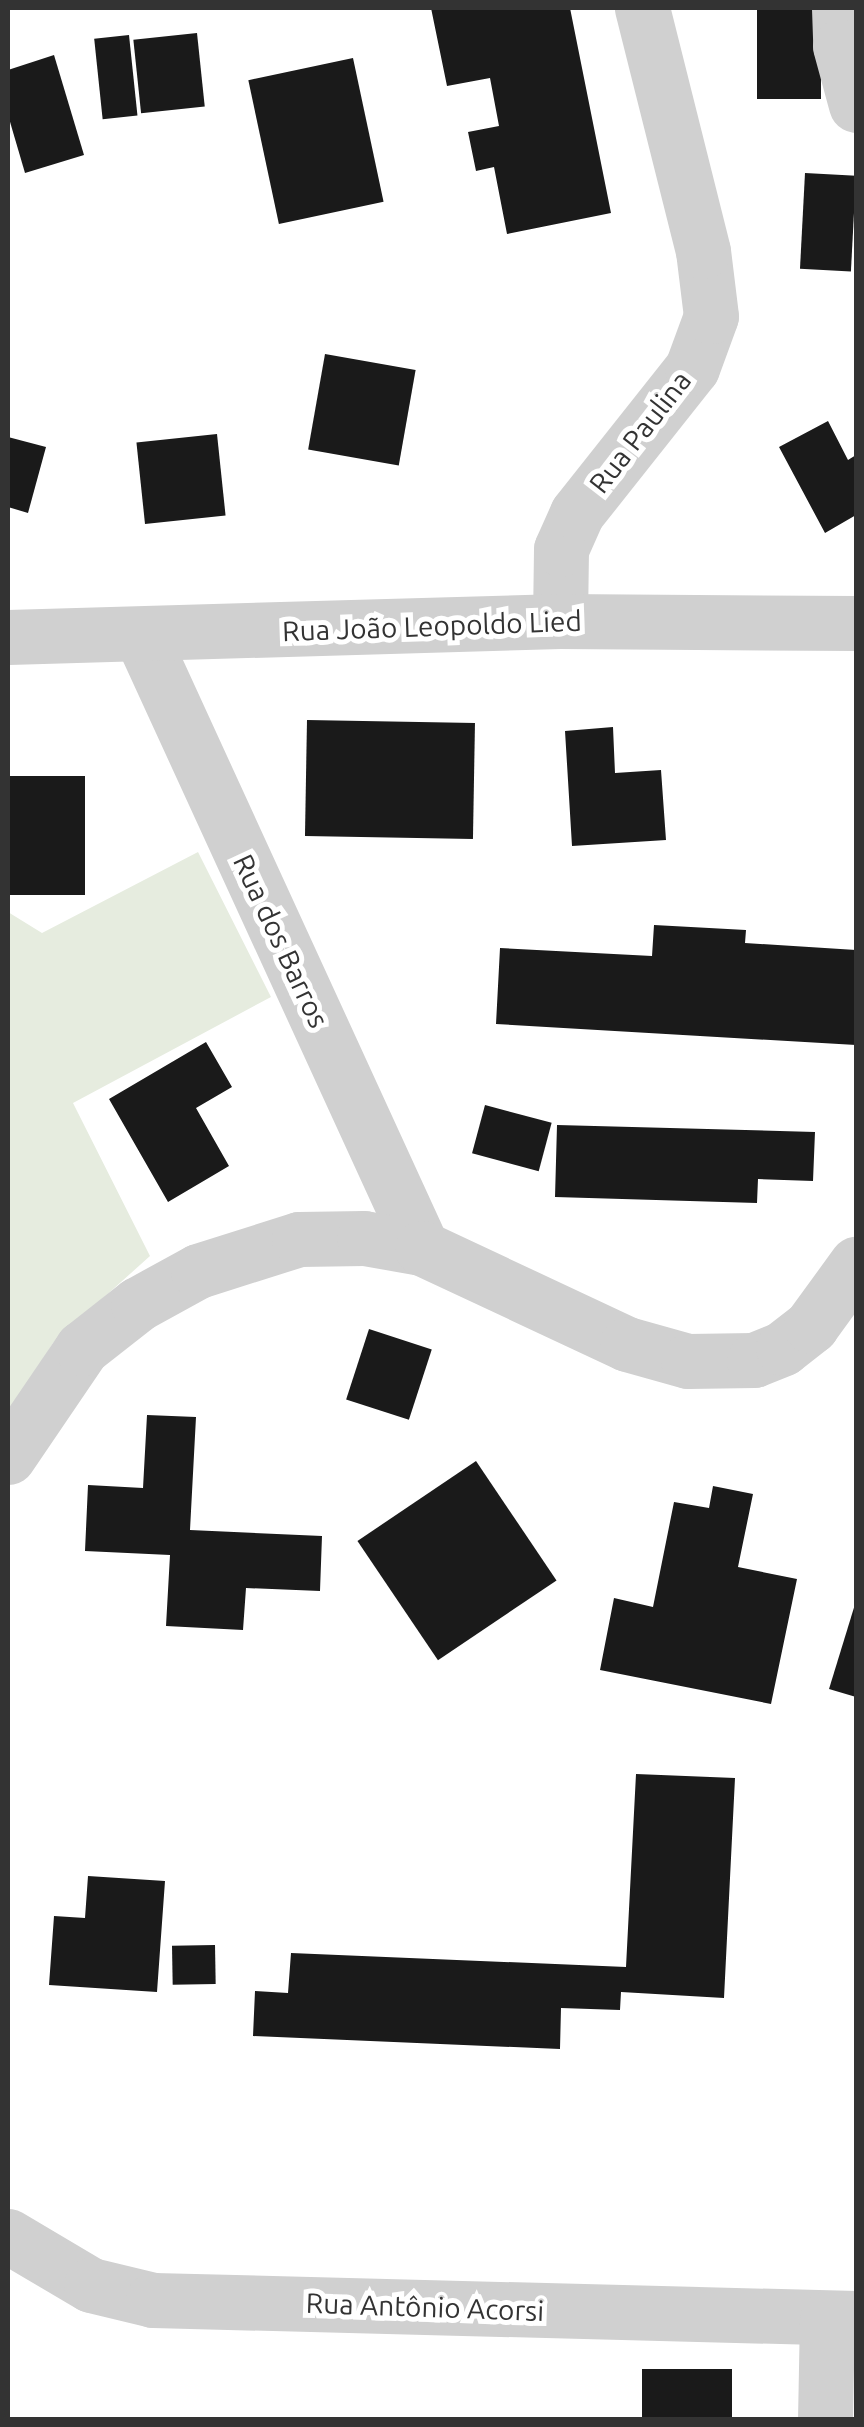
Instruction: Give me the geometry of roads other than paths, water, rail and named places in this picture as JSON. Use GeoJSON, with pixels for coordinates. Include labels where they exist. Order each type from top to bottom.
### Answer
{"type":"FeatureCollection","features":[{"type":"Feature","properties":{"kind":"street","name":"Rua Paulina"},"geometry":{"type":"LineString","coordinates":[[560,621],[561,549],[577,513],[692,368],[710,316],[704,251],[642,8]]}},
{"type":"Feature","properties":{"kind":"street"},"geometry":{"type":"LineString","coordinates":[[839,8],[840,46],[856,104]]}},
{"type":"Feature","properties":{"kind":"street","name":"Rua João Leopoldo Lied"},"geometry":{"type":"LineString","coordinates":[[8,637],[560,621],[856,622]]}},
{"type":"Feature","properties":{"kind":"street","name":"Rua dos Barros"},"geometry":{"type":"LineString","coordinates":[[141,635],[422,1248]]}},
{"type":"Feature","properties":{"kind":"street"},"geometry":{"type":"LineString","coordinates":[[8,1457],[82,1348],[138,1304],[198,1271],[299,1239],[364,1238],[422,1248],[627,1344],[718,1362],[754,1360],[784,1348],[811,1326],[856,1264]]}},
{"type":"Feature","properties":{"kind":"street","name":"Rua Antônio Acorsi"},"geometry":{"type":"LineString","coordinates":[[8,2236],[91,2285],[153,2300],[842,2318]]}},
{"type":"Feature","properties":{"kind":"street"},"geometry":{"type":"LineString","coordinates":[[825,2420],[842,2318]]}}]}
